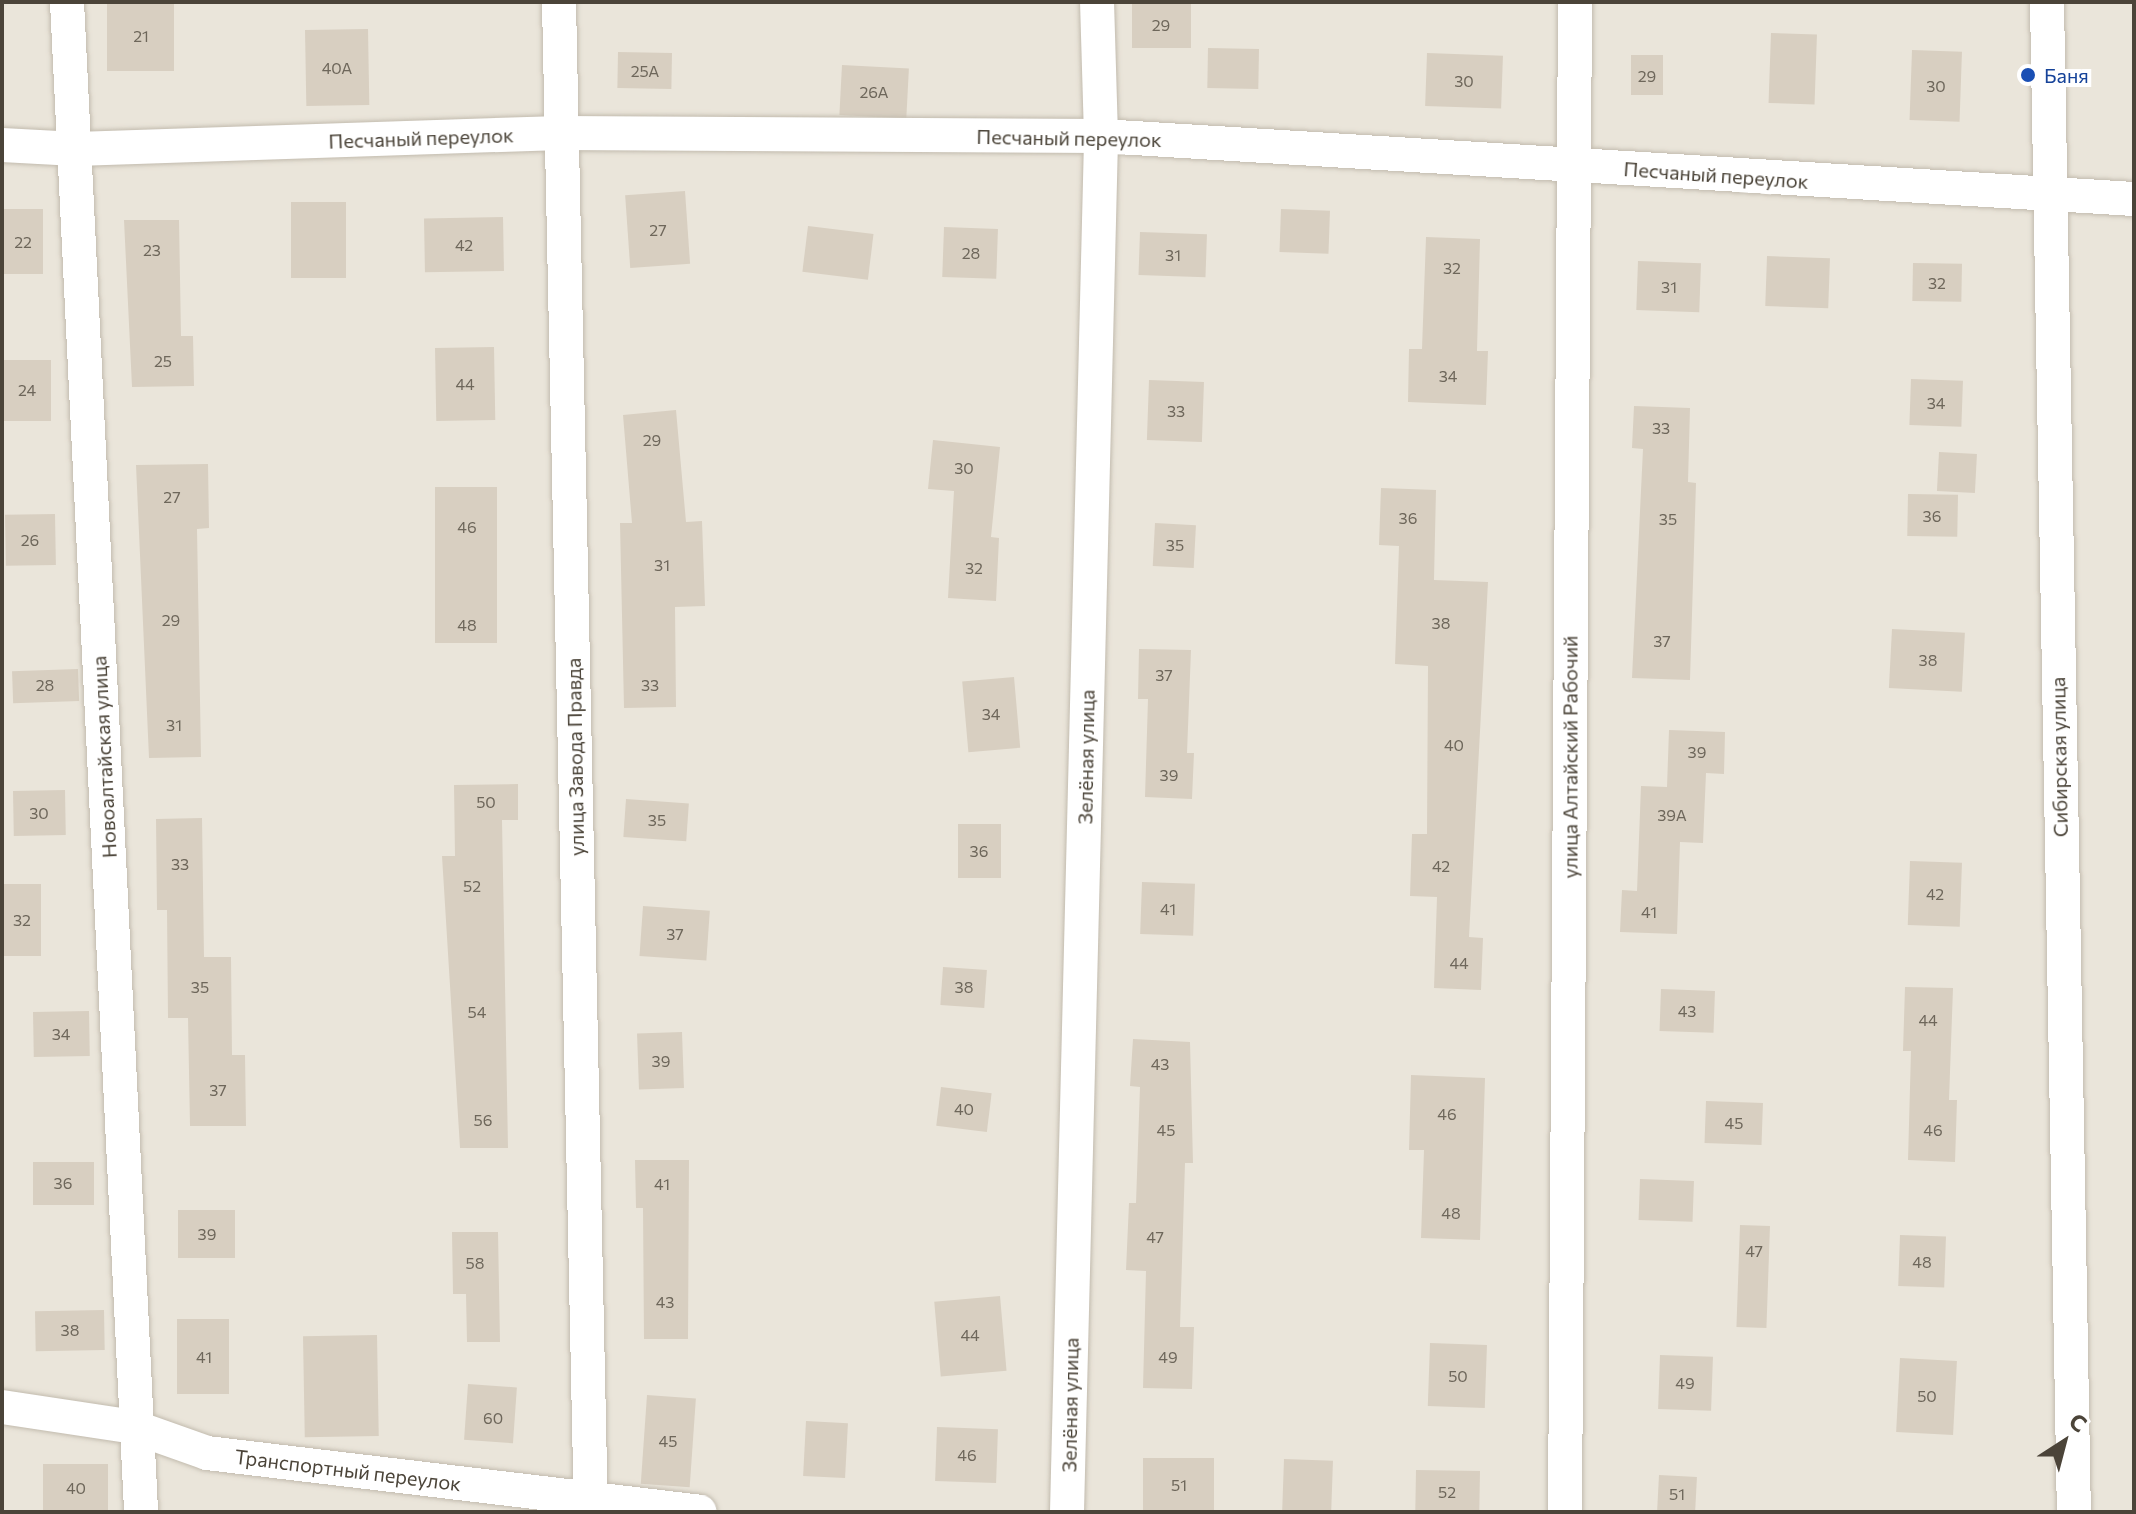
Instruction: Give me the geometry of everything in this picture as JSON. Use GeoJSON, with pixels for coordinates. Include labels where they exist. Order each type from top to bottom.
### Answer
{"type":"FeatureCollection","features":[{"type":"Feature","properties":{"kind":"street","name":"Новоалтайская улица"},"geometry":{"type":"LineString","coordinates":[[67,2],[134,1427],[141,1512]]}},
{"type":"Feature","properties":{"kind":"street","name":"улица Завода Правда"},"geometry":{"type":"LineString","coordinates":[[559,2],[591,1506]]}},
{"type":"Feature","properties":{"kind":"street","name":"Зелёная улица"},"geometry":{"type":"LineString","coordinates":[[1067,1512],[1101,136],[1097,2]]}},
{"type":"Feature","properties":{"kind":"street","name":"улица Алтайский Рабочий"},"geometry":{"type":"LineString","coordinates":[[1565,1512],[1575,2]]}},
{"type":"Feature","properties":{"kind":"street","name":"Сибирская улица"},"geometry":{"type":"LineString","coordinates":[[2047,2],[2047,196],[2074,1512]]}},
{"type":"Feature","properties":{"kind":"street","name":"Песчаный переулок"},"geometry":{"type":"LineString","coordinates":[[2,145],[76,149],[561,133],[1101,136],[2134,199]]}},
{"type":"Feature","properties":{"kind":"street","name":"Транспортный переулок"},"geometry":{"type":"LineString","coordinates":[[2,1407],[134,1427],[207,1453],[591,1506],[699,1512]]}},
{"type":"Feature","properties":{"kind":"shaded area"},"geometry":{"type":"Polygon","coordinates":[[[2,2],[2134,2],[2134,1512],[2,1512],[2,2]]]}},
{"type":"Feature","properties":{"kind":"building"},"geometry":{"type":"Polygon","coordinates":[[[107,2],[174,2],[174,71],[107,71],[107,2]]]}},
{"type":"Feature","properties":{"kind":"building"},"geometry":{"type":"Polygon","coordinates":[[[1132,2],[1191,2],[1191,48],[1132,48],[1132,2]]]}},
{"type":"Feature","properties":{"kind":"building"},"geometry":{"type":"Polygon","coordinates":[[[368,29],[369,105],[306,106],[305,30],[368,29]]]}},
{"type":"Feature","properties":{"kind":"building"},"geometry":{"type":"Polygon","coordinates":[[[1771,33],[1817,35],[1815,105],[1769,103],[1771,33]]]}},
{"type":"Feature","properties":{"kind":"building"},"geometry":{"type":"Polygon","coordinates":[[[1208,48],[1259,49],[1258,89],[1207,88],[1208,48]]]}},
{"type":"Feature","properties":{"kind":"building"},"geometry":{"type":"Polygon","coordinates":[[[1912,50],[1962,52],[1960,122],[1910,120],[1912,50]]]}},
{"type":"Feature","properties":{"kind":"building"},"geometry":{"type":"Polygon","coordinates":[[[618,52],[672,53],[671,89],[617,88],[618,52]]]}},
{"type":"Feature","properties":{"kind":"building"},"geometry":{"type":"Polygon","coordinates":[[[1427,53],[1503,56],[1501,109],[1425,106],[1427,53]]]}},
{"type":"Feature","properties":{"kind":"building"},"geometry":{"type":"Polygon","coordinates":[[[1631,55],[1663,55],[1663,95],[1631,95],[1631,55]]]}},
{"type":"Feature","properties":{"kind":"building"},"geometry":{"type":"Polygon","coordinates":[[[842,65],[909,69],[906,118],[839,115],[842,65]]]}},
{"type":"Feature","properties":{"kind":"building"},"geometry":{"type":"Polygon","coordinates":[[[685,191],[690,264],[630,268],[625,195],[685,191]]]}},
{"type":"Feature","properties":{"kind":"building"},"geometry":{"type":"Polygon","coordinates":[[[291,202],[346,202],[346,278],[291,278],[291,202]]]}},
{"type":"Feature","properties":{"kind":"building"},"geometry":{"type":"Polygon","coordinates":[[[2,209],[43,209],[43,274],[2,274],[2,209]]]}},
{"type":"Feature","properties":{"kind":"building"},"geometry":{"type":"Polygon","coordinates":[[[1281,209],[1330,211],[1328,254],[1279,252],[1281,209]]]}},
{"type":"Feature","properties":{"kind":"building"},"geometry":{"type":"Polygon","coordinates":[[[503,217],[504,271],[425,272],[424,218],[503,217]]]}},
{"type":"Feature","properties":{"kind":"building"},"geometry":{"type":"Polygon","coordinates":[[[124,220],[179,220],[181,336],[193,336],[194,386],[132,387],[124,220]]]}},
{"type":"Feature","properties":{"kind":"building"},"geometry":{"type":"Polygon","coordinates":[[[808,226],[874,234],[868,280],[802,272],[808,226]]]}},
{"type":"Feature","properties":{"kind":"building"},"geometry":{"type":"Polygon","coordinates":[[[944,227],[998,229],[996,279],[942,277],[944,227]]]}},
{"type":"Feature","properties":{"kind":"building"},"geometry":{"type":"Polygon","coordinates":[[[1140,232],[1207,234],[1205,277],[1138,275],[1140,232]]]}},
{"type":"Feature","properties":{"kind":"building"},"geometry":{"type":"Polygon","coordinates":[[[1426,237],[1480,239],[1477,351],[1488,351],[1486,405],[1408,402],[1409,349],[1422,349],[1426,237]]]}},
{"type":"Feature","properties":{"kind":"building"},"geometry":{"type":"Polygon","coordinates":[[[1767,256],[1830,258],[1828,308],[1765,306],[1767,256]]]}},
{"type":"Feature","properties":{"kind":"building"},"geometry":{"type":"Polygon","coordinates":[[[1638,261],[1701,263],[1699,312],[1636,310],[1638,261]]]}},
{"type":"Feature","properties":{"kind":"building"},"geometry":{"type":"Polygon","coordinates":[[[1913,263],[1962,264],[1961,302],[1912,301],[1913,263]]]}},
{"type":"Feature","properties":{"kind":"building"},"geometry":{"type":"Polygon","coordinates":[[[494,347],[495,420],[436,421],[435,348],[494,347]]]}},
{"type":"Feature","properties":{"kind":"building"},"geometry":{"type":"Polygon","coordinates":[[[2,360],[51,360],[51,421],[2,421],[2,360]]]}},
{"type":"Feature","properties":{"kind":"building"},"geometry":{"type":"Polygon","coordinates":[[[1911,379],[1963,381],[1961,427],[1909,425],[1911,379]]]}},
{"type":"Feature","properties":{"kind":"building"},"geometry":{"type":"Polygon","coordinates":[[[1149,380],[1204,382],[1202,442],[1147,440],[1149,380]]]}},
{"type":"Feature","properties":{"kind":"building"},"geometry":{"type":"Polygon","coordinates":[[[1634,406],[1690,408],[1688,482],[1696,483],[1690,680],[1632,678],[1643,449],[1632,448],[1634,406]]]}},
{"type":"Feature","properties":{"kind":"building"},"geometry":{"type":"Polygon","coordinates":[[[676,410],[686,522],[702,521],[705,606],[675,607],[676,707],[624,708],[620,523],[632,523],[623,415],[676,410]]]}},
{"type":"Feature","properties":{"kind":"building"},"geometry":{"type":"Polygon","coordinates":[[[933,440],[1000,447],[991,537],[999,538],[996,601],[948,598],[954,491],[928,489],[933,440]]]}},
{"type":"Feature","properties":{"kind":"building"},"geometry":{"type":"Polygon","coordinates":[[[1939,452],[1977,454],[1975,493],[1937,491],[1939,452]]]}},
{"type":"Feature","properties":{"kind":"building"},"geometry":{"type":"Polygon","coordinates":[[[208,464],[209,528],[197,529],[201,757],[149,758],[136,465],[208,464]]]}},
{"type":"Feature","properties":{"kind":"building"},"geometry":{"type":"Polygon","coordinates":[[[435,487],[497,487],[497,643],[435,643],[435,487]]]}},
{"type":"Feature","properties":{"kind":"building"},"geometry":{"type":"Polygon","coordinates":[[[1381,488],[1436,490],[1434,580],[1488,582],[1469,937],[1483,938],[1481,990],[1434,988],[1437,897],[1410,896],[1412,834],[1427,834],[1428,666],[1395,664],[1399,546],[1379,545],[1381,488]]]}},
{"type":"Feature","properties":{"kind":"building"},"geometry":{"type":"Polygon","coordinates":[[[1908,494],[1958,495],[1957,537],[1907,536],[1908,494]]]}},
{"type":"Feature","properties":{"kind":"building"},"geometry":{"type":"Polygon","coordinates":[[[55,514],[56,565],[6,566],[5,515],[55,514]]]}},
{"type":"Feature","properties":{"kind":"building"},"geometry":{"type":"Polygon","coordinates":[[[1155,523],[1196,525],[1194,568],[1153,566],[1155,523]]]}},
{"type":"Feature","properties":{"kind":"building"},"geometry":{"type":"Polygon","coordinates":[[[1892,629],[1965,633],[1962,692],[1889,688],[1892,629]]]}},
{"type":"Feature","properties":{"kind":"building"},"geometry":{"type":"Polygon","coordinates":[[[1139,649],[1191,650],[1187,753],[1194,753],[1192,799],[1145,797],[1148,699],[1138,699],[1139,649]]]}},
{"type":"Feature","properties":{"kind":"building"},"geometry":{"type":"Polygon","coordinates":[[[78,669],[79,701],[13,703],[12,671],[78,669]]]}},
{"type":"Feature","properties":{"kind":"building"},"geometry":{"type":"Polygon","coordinates":[[[1014,677],[1020,748],[968,752],[962,682],[1014,677]]]}},
{"type":"Feature","properties":{"kind":"building"},"geometry":{"type":"Polygon","coordinates":[[[1669,730],[1725,732],[1724,774],[1706,773],[1703,843],[1680,842],[1677,934],[1620,932],[1622,890],[1637,891],[1641,786],[1667,787],[1669,730]]]}},
{"type":"Feature","properties":{"kind":"building"},"geometry":{"type":"Polygon","coordinates":[[[518,784],[518,820],[502,820],[508,1148],[460,1148],[442,856],[455,856],[454,785],[518,784]]]}},
{"type":"Feature","properties":{"kind":"building"},"geometry":{"type":"Polygon","coordinates":[[[65,790],[66,835],[14,836],[13,791],[65,790]]]}},
{"type":"Feature","properties":{"kind":"building"},"geometry":{"type":"Polygon","coordinates":[[[626,799],[689,803],[686,841],[623,837],[626,799]]]}},
{"type":"Feature","properties":{"kind":"building"},"geometry":{"type":"Polygon","coordinates":[[[202,818],[204,957],[231,957],[232,1055],[245,1055],[246,1126],[190,1126],[188,1018],[168,1018],[167,910],[157,910],[156,819],[202,818]]]}},
{"type":"Feature","properties":{"kind":"building"},"geometry":{"type":"Polygon","coordinates":[[[958,824],[1001,824],[1001,878],[958,878],[958,824]]]}},
{"type":"Feature","properties":{"kind":"building"},"geometry":{"type":"Polygon","coordinates":[[[1910,861],[1962,863],[1960,927],[1908,925],[1910,861]]]}},
{"type":"Feature","properties":{"kind":"building"},"geometry":{"type":"Polygon","coordinates":[[[1142,882],[1195,884],[1193,936],[1140,934],[1142,882]]]}},
{"type":"Feature","properties":{"kind":"building"},"geometry":{"type":"Polygon","coordinates":[[[2,884],[41,884],[41,956],[2,956],[2,884]]]}},
{"type":"Feature","properties":{"kind":"building"},"geometry":{"type":"Polygon","coordinates":[[[643,906],[710,911],[706,961],[640,956],[643,906]]]}},
{"type":"Feature","properties":{"kind":"building"},"geometry":{"type":"Polygon","coordinates":[[[943,967],[987,970],[984,1008],[940,1005],[943,967]]]}},
{"type":"Feature","properties":{"kind":"building"},"geometry":{"type":"Polygon","coordinates":[[[1905,987],[1953,988],[1949,1100],[1957,1100],[1955,1162],[1908,1160],[1911,1051],[1903,1051],[1905,987]]]}},
{"type":"Feature","properties":{"kind":"building"},"geometry":{"type":"Polygon","coordinates":[[[1661,989],[1715,991],[1714,1033],[1660,1031],[1661,989]]]}},
{"type":"Feature","properties":{"kind":"building"},"geometry":{"type":"Polygon","coordinates":[[[89,1011],[90,1056],[34,1057],[33,1012],[89,1011]]]}},
{"type":"Feature","properties":{"kind":"building"},"geometry":{"type":"Polygon","coordinates":[[[682,1032],[684,1088],[639,1090],[637,1034],[682,1032]]]}},
{"type":"Feature","properties":{"kind":"building"},"geometry":{"type":"Polygon","coordinates":[[[1133,1039],[1190,1042],[1193,1163],[1185,1163],[1180,1327],[1194,1327],[1192,1389],[1143,1388],[1146,1271],[1126,1270],[1129,1203],[1136,1203],[1140,1087],[1130,1086],[1133,1039]]]}},
{"type":"Feature","properties":{"kind":"building"},"geometry":{"type":"Polygon","coordinates":[[[1411,1075],[1485,1078],[1480,1240],[1421,1238],[1424,1150],[1409,1150],[1411,1075]]]}},
{"type":"Feature","properties":{"kind":"building"},"geometry":{"type":"Polygon","coordinates":[[[941,1087],[992,1093],[987,1132],[936,1126],[941,1087]]]}},
{"type":"Feature","properties":{"kind":"building"},"geometry":{"type":"Polygon","coordinates":[[[1706,1101],[1763,1103],[1761,1145],[1705,1143],[1706,1101]]]}},
{"type":"Feature","properties":{"kind":"building"},"geometry":{"type":"Polygon","coordinates":[[[635,1160],[689,1160],[688,1339],[644,1339],[643,1208],[636,1208],[635,1160]]]}},
{"type":"Feature","properties":{"kind":"building"},"geometry":{"type":"Polygon","coordinates":[[[33,1162],[94,1162],[94,1205],[33,1205],[33,1162]]]}},
{"type":"Feature","properties":{"kind":"building"},"geometry":{"type":"Polygon","coordinates":[[[1640,1179],[1694,1181],[1693,1222],[1639,1220],[1640,1179]]]}},
{"type":"Feature","properties":{"kind":"building"},"geometry":{"type":"Polygon","coordinates":[[[178,1210],[235,1210],[235,1258],[178,1258],[178,1210]]]}},
{"type":"Feature","properties":{"kind":"building"},"geometry":{"type":"Polygon","coordinates":[[[1740,1225],[1770,1226],[1766,1328],[1736,1327],[1740,1225]]]}},
{"type":"Feature","properties":{"kind":"building"},"geometry":{"type":"Polygon","coordinates":[[[452,1232],[498,1232],[500,1342],[467,1342],[466,1294],[453,1294],[452,1232]]]}},
{"type":"Feature","properties":{"kind":"building"},"geometry":{"type":"Polygon","coordinates":[[[1900,1235],[1946,1237],[1944,1288],[1898,1286],[1900,1235]]]}},
{"type":"Feature","properties":{"kind":"building"},"geometry":{"type":"Polygon","coordinates":[[[1000,1296],[1007,1371],[941,1376],[934,1302],[1000,1296]]]}},
{"type":"Feature","properties":{"kind":"building"},"geometry":{"type":"Polygon","coordinates":[[[104,1310],[105,1350],[36,1351],[35,1311],[104,1310]]]}},
{"type":"Feature","properties":{"kind":"building"},"geometry":{"type":"Polygon","coordinates":[[[177,1319],[229,1319],[229,1394],[177,1394],[177,1319]]]}},
{"type":"Feature","properties":{"kind":"building"},"geometry":{"type":"Polygon","coordinates":[[[377,1335],[379,1436],[305,1437],[303,1336],[377,1335]]]}},
{"type":"Feature","properties":{"kind":"building"},"geometry":{"type":"Polygon","coordinates":[[[1430,1343],[1487,1345],[1485,1408],[1428,1406],[1430,1343]]]}},
{"type":"Feature","properties":{"kind":"building"},"geometry":{"type":"Polygon","coordinates":[[[1660,1355],[1713,1357],[1711,1411],[1658,1409],[1660,1355]]]}},
{"type":"Feature","properties":{"kind":"building"},"geometry":{"type":"Polygon","coordinates":[[[1900,1358],[1957,1361],[1953,1435],[1896,1432],[1900,1358]]]}},
{"type":"Feature","properties":{"kind":"building"},"geometry":{"type":"Polygon","coordinates":[[[468,1384],[517,1387],[513,1443],[464,1440],[468,1384]]]}},
{"type":"Feature","properties":{"kind":"building"},"geometry":{"type":"Polygon","coordinates":[[[647,1395],[696,1398],[690,1487],[641,1484],[647,1395]]]}},
{"type":"Feature","properties":{"kind":"building"},"geometry":{"type":"Polygon","coordinates":[[[806,1421],[848,1423],[845,1478],[803,1476],[806,1421]]]}},
{"type":"Feature","properties":{"kind":"building"},"geometry":{"type":"Polygon","coordinates":[[[937,1427],[998,1429],[996,1483],[935,1481],[937,1427]]]}},
{"type":"Feature","properties":{"kind":"building"},"geometry":{"type":"Polygon","coordinates":[[[1143,1458],[1214,1458],[1214,1511],[1143,1511],[1143,1458]]]}},
{"type":"Feature","properties":{"kind":"building"},"geometry":{"type":"Polygon","coordinates":[[[1284,1459],[1333,1461],[1331,1512],[1282,1512],[1284,1459]]]}},
{"type":"Feature","properties":{"kind":"building"},"geometry":{"type":"Polygon","coordinates":[[[43,1464],[108,1464],[108,1512],[43,1512],[43,1464]]]}},
{"type":"Feature","properties":{"kind":"building"},"geometry":{"type":"Polygon","coordinates":[[[1416,1470],[1480,1471],[1479,1512],[1415,1512],[1416,1470]]]}},
{"type":"Feature","properties":{"kind":"building"},"geometry":{"type":"Polygon","coordinates":[[[1659,1475],[1697,1477],[1695,1512],[1657,1512],[1659,1475]]]}},
{"type":"Feature","properties":{"kind":"place","name":"Баня"},"geometry":{"type":"Point","coordinates":[2028,75]}}]}
